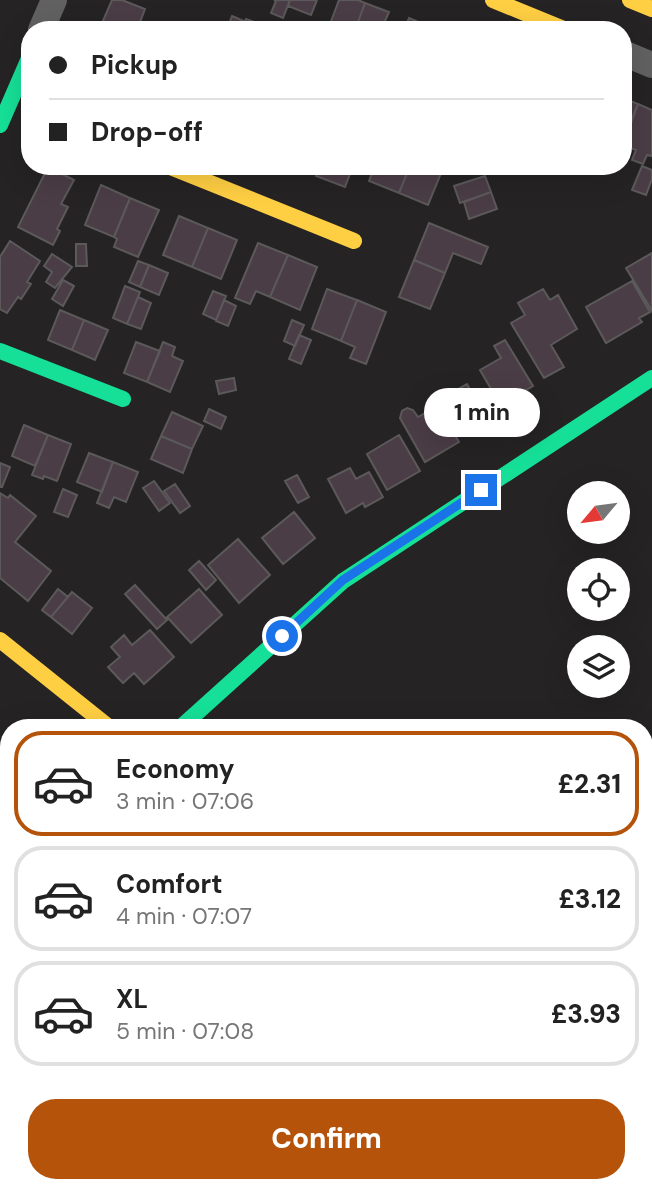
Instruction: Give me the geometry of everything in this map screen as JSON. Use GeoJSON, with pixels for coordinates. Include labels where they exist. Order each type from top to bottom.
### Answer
{"type":"FeatureCollection","features":[{"type":"Feature","properties":{"kind":"street"},"geometry":{"type":"LineString","coordinates":[[45,21],[54,0]]}},
{"type":"Feature","properties":{"kind":"street"},"geometry":{"type":"LineString","coordinates":[[493,0],[544,21]]}},
{"type":"Feature","properties":{"kind":"street"},"geometry":{"type":"LineString","coordinates":[[630,0],[652,9]]}},
{"type":"Feature","properties":{"kind":"street"},"geometry":{"type":"LineString","coordinates":[[632,57],[652,65]]}},
{"type":"Feature","properties":{"kind":"street"},"geometry":{"type":"LineString","coordinates":[[10,110],[21,80]]}},
{"type":"Feature","properties":{"kind":"street"},"geometry":{"type":"LineString","coordinates":[[190,175],[354,241]]}},
{"type":"Feature","properties":{"kind":"street"},"geometry":{"type":"LineString","coordinates":[[0,351],[123,399]]}},
{"type":"Feature","properties":{"kind":"street"},"geometry":{"type":"LineString","coordinates":[[190,719],[343,580],[652,378]]}},
{"type":"Feature","properties":{"kind":"street"},"geometry":{"type":"LineString","coordinates":[[0,640],[99,719]]}},
{"type":"Feature","properties":{"kind":"building"},"geometry":{"type":"Polygon","coordinates":[[[112,0],[122,0],[145,9],[140,21],[103,21],[112,0]]]}},
{"type":"Feature","properties":{"kind":"building"},"geometry":{"type":"Polygon","coordinates":[[[274,0],[290,0],[283,18],[271,13],[276,1],[274,0]]]}},
{"type":"Feature","properties":{"kind":"building"},"geometry":{"type":"Polygon","coordinates":[[[290,0],[317,0],[311,15],[288,6],[290,0]]]}},
{"type":"Feature","properties":{"kind":"building"},"geometry":{"type":"Polygon","coordinates":[[[339,0],[358,0],[365,3],[358,21],[331,21],[339,0]]]}},
{"type":"Feature","properties":{"kind":"building"},"geometry":{"type":"Polygon","coordinates":[[[365,3],[389,12],[385,21],[358,21],[365,3]]]}},
{"type":"Feature","properties":{"kind":"building"},"geometry":{"type":"Polygon","coordinates":[[[232,16],[244,21],[230,21],[232,16]]]}},
{"type":"Feature","properties":{"kind":"building"},"geometry":{"type":"Polygon","coordinates":[[[632,102],[638,104],[632,119],[632,102]]]}},
{"type":"Feature","properties":{"kind":"building"},"geometry":{"type":"Polygon","coordinates":[[[638,104],[652,110],[652,153],[651,156],[647,155],[643,164],[632,160],[636,150],[632,148],[632,120],[638,104]]]}},
{"type":"Feature","properties":{"kind":"building"},"geometry":{"type":"Polygon","coordinates":[[[642,166],[652,170],[652,179],[646,195],[632,190],[642,166]]]}},
{"type":"Feature","properties":{"kind":"building"},"geometry":{"type":"Polygon","coordinates":[[[44,175],[64,175],[74,180],[61,204],[68,207],[57,229],[60,231],[53,245],[18,227],[44,175]]]}},
{"type":"Feature","properties":{"kind":"building"},"geometry":{"type":"Polygon","coordinates":[[[316,175],[350,175],[345,187],[316,175]]]}},
{"type":"Feature","properties":{"kind":"building"},"geometry":{"type":"Polygon","coordinates":[[[371,175],[406,175],[399,193],[369,181],[371,175]]]}},
{"type":"Feature","properties":{"kind":"building"},"geometry":{"type":"Polygon","coordinates":[[[406,175],[440,175],[428,205],[399,193],[406,175]]]}},
{"type":"Feature","properties":{"kind":"building"},"geometry":{"type":"Polygon","coordinates":[[[485,176],[491,192],[460,203],[454,186],[485,176]]]}},
{"type":"Feature","properties":{"kind":"building"},"geometry":{"type":"Polygon","coordinates":[[[101,185],[130,198],[114,237],[85,225],[101,185]]]}},
{"type":"Feature","properties":{"kind":"building"},"geometry":{"type":"Polygon","coordinates":[[[491,192],[497,209],[469,219],[464,202],[491,192]]]}},
{"type":"Feature","properties":{"kind":"building"},"geometry":{"type":"Polygon","coordinates":[[[130,198],[159,210],[138,257],[114,247],[117,239],[114,237],[130,198]]]}},
{"type":"Feature","properties":{"kind":"building"},"geometry":{"type":"Polygon","coordinates":[[[179,216],[208,228],[192,267],[163,255],[179,216]]]}},
{"type":"Feature","properties":{"kind":"building"},"geometry":{"type":"Polygon","coordinates":[[[429,223],[488,247],[481,264],[453,253],[445,273],[414,260],[429,223]]]}},
{"type":"Feature","properties":{"kind":"building"},"geometry":{"type":"Polygon","coordinates":[[[208,228],[237,240],[221,279],[192,267],[208,228]]]}},
{"type":"Feature","properties":{"kind":"building"},"geometry":{"type":"Polygon","coordinates":[[[10,241],[40,261],[27,282],[31,284],[7,313],[0,309],[0,257],[10,241]]]}},
{"type":"Feature","properties":{"kind":"building"},"geometry":{"type":"Polygon","coordinates":[[[258,243],[288,255],[270,297],[256,291],[250,304],[235,298],[258,243]]]}},
{"type":"Feature","properties":{"kind":"building"},"geometry":{"type":"Polygon","coordinates":[[[76,244],[86,244],[87,266],[76,266],[76,244]]]}},
{"type":"Feature","properties":{"kind":"building"},"geometry":{"type":"Polygon","coordinates":[[[652,253],[652,311],[626,268],[652,253]]]}},
{"type":"Feature","properties":{"kind":"building"},"geometry":{"type":"Polygon","coordinates":[[[52,254],[72,267],[55,288],[46,282],[52,272],[44,266],[52,254]]]}},
{"type":"Feature","properties":{"kind":"building"},"geometry":{"type":"Polygon","coordinates":[[[288,255],[317,267],[300,310],[270,297],[288,255]]]}},
{"type":"Feature","properties":{"kind":"building"},"geometry":{"type":"Polygon","coordinates":[[[414,260],[445,273],[430,309],[399,297],[414,260]]]}},
{"type":"Feature","properties":{"kind":"building"},"geometry":{"type":"Polygon","coordinates":[[[138,261],[149,265],[140,287],[129,282],[138,261]]]}},
{"type":"Feature","properties":{"kind":"building"},"geometry":{"type":"Polygon","coordinates":[[[149,265],[168,273],[159,295],[140,287],[149,265]]]}},
{"type":"Feature","properties":{"kind":"building"},"geometry":{"type":"Polygon","coordinates":[[[63,280],[74,286],[63,306],[52,299],[63,280]]]}},
{"type":"Feature","properties":{"kind":"building"},"geometry":{"type":"Polygon","coordinates":[[[632,281],[650,312],[639,318],[642,322],[606,343],[586,307],[632,281]]]}},
{"type":"Feature","properties":{"kind":"building"},"geometry":{"type":"Polygon","coordinates":[[[125,286],[140,292],[127,324],[113,318],[125,286]]]}},
{"type":"Feature","properties":{"kind":"building"},"geometry":{"type":"Polygon","coordinates":[[[327,289],[357,300],[341,341],[312,329],[327,289]]]}},
{"type":"Feature","properties":{"kind":"building"},"geometry":{"type":"Polygon","coordinates":[[[543,289],[550,300],[558,295],[577,329],[551,345],[564,367],[544,378],[511,323],[525,315],[518,303],[543,289]]]}},
{"type":"Feature","properties":{"kind":"building"},"geometry":{"type":"Polygon","coordinates":[[[213,291],[226,296],[216,320],[203,314],[213,291]]]}},
{"type":"Feature","properties":{"kind":"building"},"geometry":{"type":"Polygon","coordinates":[[[138,297],[151,303],[141,329],[127,324],[138,297]]]}},
{"type":"Feature","properties":{"kind":"building"},"geometry":{"type":"Polygon","coordinates":[[[224,300],[236,306],[228,326],[216,321],[224,300]]]}},
{"type":"Feature","properties":{"kind":"building"},"geometry":{"type":"Polygon","coordinates":[[[357,300],[386,312],[366,364],[350,358],[355,347],[341,341],[357,300]]]}},
{"type":"Feature","properties":{"kind":"building"},"geometry":{"type":"Polygon","coordinates":[[[60,310],[84,320],[72,350],[48,340],[60,310]]]}},
{"type":"Feature","properties":{"kind":"building"},"geometry":{"type":"Polygon","coordinates":[[[84,320],[108,330],[95,360],[72,350],[84,320]]]}},
{"type":"Feature","properties":{"kind":"building"},"geometry":{"type":"Polygon","coordinates":[[[292,320],[304,325],[295,346],[284,341],[292,320]]]}},
{"type":"Feature","properties":{"kind":"building"},"geometry":{"type":"Polygon","coordinates":[[[299,335],[311,340],[301,364],[289,359],[299,335]]]}},
{"type":"Feature","properties":{"kind":"building"},"geometry":{"type":"Polygon","coordinates":[[[505,340],[533,386],[518,395],[515,391],[498,401],[480,370],[501,358],[494,346],[505,340]]]}},
{"type":"Feature","properties":{"kind":"building"},"geometry":{"type":"Polygon","coordinates":[[[136,342],[160,351],[147,382],[124,373],[136,342]]]}},
{"type":"Feature","properties":{"kind":"building"},"geometry":{"type":"Polygon","coordinates":[[[163,342],[175,347],[172,356],[183,361],[170,392],[147,382],[163,342]]]}},
{"type":"Feature","properties":{"kind":"building"},"geometry":{"type":"Polygon","coordinates":[[[234,378],[236,390],[219,394],[216,381],[234,378]]]}},
{"type":"Feature","properties":{"kind":"building"},"geometry":{"type":"Polygon","coordinates":[[[467,384],[473,395],[483,389],[497,413],[478,424],[475,419],[459,428],[442,398],[467,384]]]}},
{"type":"Feature","properties":{"kind":"building"},"geometry":{"type":"Polygon","coordinates":[[[407,408],[413,410],[418,417],[427,412],[431,417],[441,412],[459,442],[425,462],[400,418],[402,411],[407,408]]]}},
{"type":"Feature","properties":{"kind":"building"},"geometry":{"type":"Polygon","coordinates":[[[209,409],[226,417],[221,429],[204,421],[209,409]]]}},
{"type":"Feature","properties":{"kind":"building"},"geometry":{"type":"Polygon","coordinates":[[[172,412],[203,426],[192,449],[161,436],[172,412]]]}},
{"type":"Feature","properties":{"kind":"building"},"geometry":{"type":"Polygon","coordinates":[[[24,425],[48,435],[35,466],[12,456],[24,425]]]}},
{"type":"Feature","properties":{"kind":"building"},"geometry":{"type":"Polygon","coordinates":[[[48,435],[71,444],[57,481],[32,475],[48,435]]]}},
{"type":"Feature","properties":{"kind":"building"},"geometry":{"type":"Polygon","coordinates":[[[399,435],[420,471],[387,490],[367,454],[399,435]]]}},
{"type":"Feature","properties":{"kind":"building"},"geometry":{"type":"Polygon","coordinates":[[[161,436],[192,449],[183,473],[151,459],[161,436]]]}},
{"type":"Feature","properties":{"kind":"building"},"geometry":{"type":"Polygon","coordinates":[[[89,453],[113,462],[102,492],[77,482],[89,453]]]}},
{"type":"Feature","properties":{"kind":"building"},"geometry":{"type":"Polygon","coordinates":[[[113,462],[138,472],[126,502],[114,497],[109,508],[97,503],[113,462]]]}},
{"type":"Feature","properties":{"kind":"building"},"geometry":{"type":"Polygon","coordinates":[[[0,463],[10,467],[2,487],[0,487],[0,463]]]}},
{"type":"Feature","properties":{"kind":"building"},"geometry":{"type":"Polygon","coordinates":[[[350,468],[356,479],[369,472],[383,497],[365,507],[363,503],[346,513],[328,479],[350,468]]]}},
{"type":"Feature","properties":{"kind":"building"},"geometry":{"type":"Polygon","coordinates":[[[297,475],[309,497],[298,503],[285,481],[297,475]]]}},
{"type":"Feature","properties":{"kind":"building"},"geometry":{"type":"Polygon","coordinates":[[[154,481],[170,503],[159,511],[143,488],[154,481]]]}},
{"type":"Feature","properties":{"kind":"building"},"geometry":{"type":"Polygon","coordinates":[[[175,484],[190,506],[180,513],[164,491],[175,484]]]}},
{"type":"Feature","properties":{"kind":"building"},"geometry":{"type":"Polygon","coordinates":[[[63,489],[77,495],[68,517],[54,512],[63,489]]]}},
{"type":"Feature","properties":{"kind":"building"},"geometry":{"type":"Polygon","coordinates":[[[0,493],[8,498],[10,495],[36,516],[15,542],[51,571],[28,601],[0,578],[0,493]]]}},
{"type":"Feature","properties":{"kind":"building"},"geometry":{"type":"Polygon","coordinates":[[[294,512],[315,538],[283,564],[262,538],[294,512]]]}},
{"type":"Feature","properties":{"kind":"building"},"geometry":{"type":"Polygon","coordinates":[[[238,539],[270,575],[239,603],[208,565],[238,539]]]}},
{"type":"Feature","properties":{"kind":"building"},"geometry":{"type":"Polygon","coordinates":[[[199,561],[216,580],[206,590],[189,570],[199,561]]]}},
{"type":"Feature","properties":{"kind":"building"},"geometry":{"type":"Polygon","coordinates":[[[135,585],[167,620],[157,629],[125,594],[135,585]]]}},
{"type":"Feature","properties":{"kind":"building"},"geometry":{"type":"Polygon","coordinates":[[[58,589],[68,597],[51,617],[42,610],[58,589]]]}},
{"type":"Feature","properties":{"kind":"building"},"geometry":{"type":"Polygon","coordinates":[[[199,589],[222,615],[191,643],[167,617],[199,589]]]}},
{"type":"Feature","properties":{"kind":"building"},"geometry":{"type":"Polygon","coordinates":[[[72,592],[92,608],[72,634],[51,617],[72,592]]]}},
{"type":"Feature","properties":{"kind":"building"},"geometry":{"type":"Polygon","coordinates":[[[150,630],[174,657],[144,684],[134,673],[123,683],[108,667],[120,657],[111,647],[124,635],[132,645],[150,630]]]}},
{"type":"Feature","properties":{"kind":"traffic: fast"},"geometry":{"type":"LineString","coordinates":[[0,125],[21,77]]}},
{"type":"Feature","properties":{"kind":"traffic: fast"},"geometry":{"type":"LineString","coordinates":[[0,351],[123,399]]}},
{"type":"Feature","properties":{"kind":"traffic: fast"},"geometry":{"type":"LineString","coordinates":[[190,719],[343,581],[652,378]]}},
{"type":"Feature","properties":{"kind":"traffic: slow"},"geometry":{"type":"LineString","coordinates":[[493,0],[544,21]]}},
{"type":"Feature","properties":{"kind":"traffic: slow"},"geometry":{"type":"LineString","coordinates":[[630,0],[652,9]]}},
{"type":"Feature","properties":{"kind":"traffic: slow"},"geometry":{"type":"LineString","coordinates":[[190,175],[354,241]]}},
{"type":"Feature","properties":{"kind":"traffic: slow"},"geometry":{"type":"LineString","coordinates":[[0,640],[99,719]]}},
{"type":"Feature","properties":{"kind":"route"},"geometry":{"type":"LineString","coordinates":[[282,636],[343,580],[481,490]]}}]}
